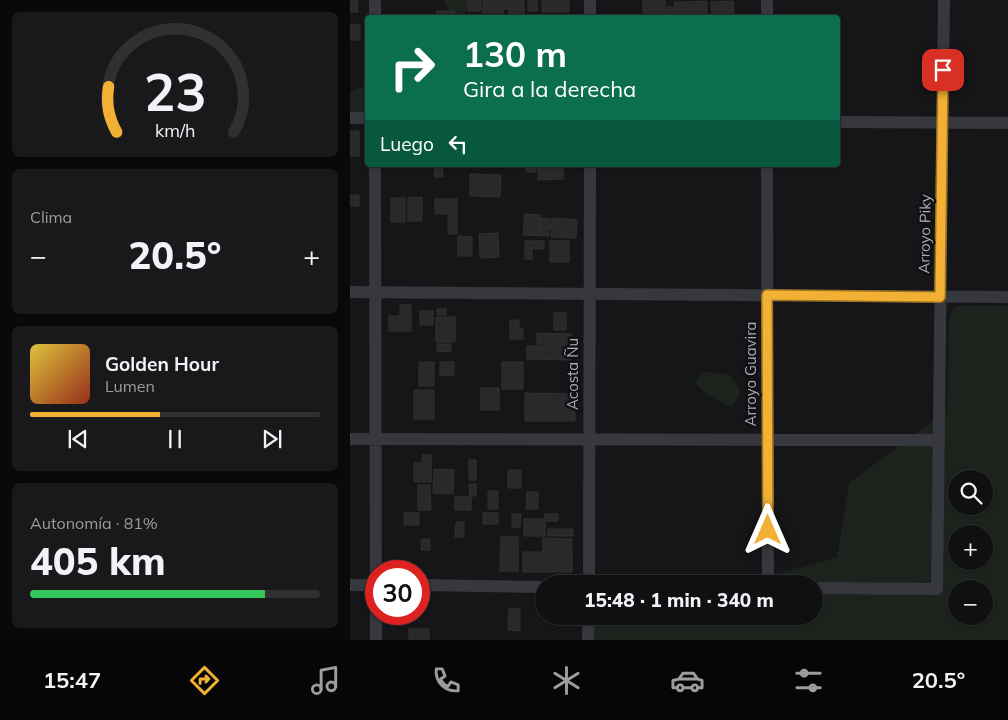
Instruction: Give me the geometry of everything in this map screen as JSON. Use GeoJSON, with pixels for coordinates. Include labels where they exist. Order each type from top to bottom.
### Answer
{"type":"FeatureCollection","features":[{"type":"Feature","properties":{"kind":"street"},"geometry":{"type":"LineString","coordinates":[[375,0],[375,15]]}},
{"type":"Feature","properties":{"kind":"street"},"geometry":{"type":"LineString","coordinates":[[590,0],[590,15]]}},
{"type":"Feature","properties":{"kind":"street"},"geometry":{"type":"LineString","coordinates":[[767,0],[767,15]]}},
{"type":"Feature","properties":{"kind":"street","name":"Arroyo Piky"},"geometry":{"type":"LineString","coordinates":[[823,588],[937,589],[944,0]]}},
{"type":"Feature","properties":{"kind":"street"},"geometry":{"type":"LineString","coordinates":[[350,118],[365,118]]}},
{"type":"Feature","properties":{"kind":"street"},"geometry":{"type":"LineString","coordinates":[[840,122],[1008,123]]}},
{"type":"Feature","properties":{"kind":"street"},"geometry":{"type":"LineString","coordinates":[[375,167],[376,560]]}},
{"type":"Feature","properties":{"kind":"street","name":"Acosta Ñu"},"geometry":{"type":"LineString","coordinates":[[590,167],[590,575]]}},
{"type":"Feature","properties":{"kind":"street","name":"Arroyo Guavira"},"geometry":{"type":"LineString","coordinates":[[767,167],[768,575]]}},
{"type":"Feature","properties":{"kind":"street"},"geometry":{"type":"LineString","coordinates":[[350,292],[1008,297]]}},
{"type":"Feature","properties":{"kind":"street"},"geometry":{"type":"LineString","coordinates":[[350,439],[939,440]]}},
{"type":"Feature","properties":{"kind":"street"},"geometry":{"type":"LineString","coordinates":[[350,585],[365,585]]}},
{"type":"Feature","properties":{"kind":"street"},"geometry":{"type":"LineString","coordinates":[[430,585],[535,587]]}},
{"type":"Feature","properties":{"kind":"street"},"geometry":{"type":"LineString","coordinates":[[376,625],[376,640]]}},
{"type":"Feature","properties":{"kind":"street"},"geometry":{"type":"LineString","coordinates":[[588,640],[589,625]]}},
{"type":"Feature","properties":{"kind":"shaded area"},"geometry":{"type":"Polygon","coordinates":[[[444,0],[471,0],[465,13],[454,14],[449,10],[444,0]]]}},
{"type":"Feature","properties":{"kind":"shaded area"},"geometry":{"type":"Polygon","coordinates":[[[365,86],[365,112],[350,113],[350,92],[365,86]]]}},
{"type":"Feature","properties":{"kind":"shaded area"},"geometry":{"type":"Polygon","coordinates":[[[956,306],[1008,306],[1008,640],[594,640],[595,625],[823,625],[823,575],[774,575],[837,557],[849,483],[941,415],[947,413],[949,317],[956,306]]]}},
{"type":"Feature","properties":{"kind":"shaded area"},"geometry":{"type":"Polygon","coordinates":[[[705,372],[727,375],[737,384],[740,391],[736,402],[731,407],[709,396],[696,384],[699,376],[705,372]]]}},
{"type":"Feature","properties":{"kind":"building"},"geometry":{"type":"Polygon","coordinates":[[[350,0],[357,0],[358,12],[350,12],[350,0]]]}},
{"type":"Feature","properties":{"kind":"building"},"geometry":{"type":"Polygon","coordinates":[[[468,0],[481,0],[481,11],[468,11],[468,0]]]}},
{"type":"Feature","properties":{"kind":"building"},"geometry":{"type":"Polygon","coordinates":[[[483,0],[503,0],[503,13],[483,13],[483,0]]]}},
{"type":"Feature","properties":{"kind":"building"},"geometry":{"type":"Polygon","coordinates":[[[504,0],[524,0],[524,15],[509,15],[509,9],[504,9],[504,0]]]}},
{"type":"Feature","properties":{"kind":"building"},"geometry":{"type":"Polygon","coordinates":[[[528,0],[537,0],[537,11],[528,11],[528,0]]]}},
{"type":"Feature","properties":{"kind":"building"},"geometry":{"type":"Polygon","coordinates":[[[542,0],[569,0],[569,12],[542,12],[542,0]]]}},
{"type":"Feature","properties":{"kind":"building"},"geometry":{"type":"Polygon","coordinates":[[[643,0],[665,0],[665,15],[643,15],[643,0]]]}},
{"type":"Feature","properties":{"kind":"building"},"geometry":{"type":"Polygon","coordinates":[[[707,1],[707,15],[688,15],[687,2],[707,1]]]}},
{"type":"Feature","properties":{"kind":"building"},"geometry":{"type":"Polygon","coordinates":[[[733,1],[734,15],[712,15],[711,2],[733,1]]]}},
{"type":"Feature","properties":{"kind":"building"},"geometry":{"type":"Polygon","coordinates":[[[674,2],[686,2],[686,15],[674,15],[674,2]]]}},
{"type":"Feature","properties":{"kind":"building"},"geometry":{"type":"Polygon","coordinates":[[[667,7],[673,7],[673,15],[667,15],[667,7]]]}},
{"type":"Feature","properties":{"kind":"building"},"geometry":{"type":"Polygon","coordinates":[[[437,11],[454,11],[454,15],[436,15],[437,11]]]}},
{"type":"Feature","properties":{"kind":"building"},"geometry":{"type":"Polygon","coordinates":[[[350,25],[360,25],[360,40],[350,40],[350,25]]]}},
{"type":"Feature","properties":{"kind":"building"},"geometry":{"type":"Polygon","coordinates":[[[350,131],[359,131],[359,156],[350,156],[350,131]]]}},
{"type":"Feature","properties":{"kind":"building"},"geometry":{"type":"Polygon","coordinates":[[[434,167],[442,167],[443,177],[435,177],[434,167]]]}},
{"type":"Feature","properties":{"kind":"building"},"geometry":{"type":"Polygon","coordinates":[[[526,167],[536,167],[536,172],[526,172],[526,167]]]}},
{"type":"Feature","properties":{"kind":"building"},"geometry":{"type":"Polygon","coordinates":[[[538,167],[563,167],[563,179],[538,180],[538,167]]]}},
{"type":"Feature","properties":{"kind":"building"},"geometry":{"type":"Polygon","coordinates":[[[470,174],[501,175],[500,197],[470,196],[470,174]]]}},
{"type":"Feature","properties":{"kind":"building"},"geometry":{"type":"Polygon","coordinates":[[[350,195],[359,195],[359,206],[350,206],[350,195]]]}},
{"type":"Feature","properties":{"kind":"building"},"geometry":{"type":"Polygon","coordinates":[[[422,197],[422,221],[408,221],[408,198],[422,197]]]}},
{"type":"Feature","properties":{"kind":"building"},"geometry":{"type":"Polygon","coordinates":[[[391,198],[405,198],[405,222],[391,222],[391,198]]]}},
{"type":"Feature","properties":{"kind":"building"},"geometry":{"type":"Polygon","coordinates":[[[435,199],[457,199],[457,234],[448,234],[448,214],[435,214],[435,199]]]}},
{"type":"Feature","properties":{"kind":"building"},"geometry":{"type":"Polygon","coordinates":[[[525,214],[540,215],[539,231],[549,232],[549,236],[523,235],[525,214]]]}},
{"type":"Feature","properties":{"kind":"building"},"geometry":{"type":"Polygon","coordinates":[[[541,218],[550,219],[550,230],[540,230],[541,218]]]}},
{"type":"Feature","properties":{"kind":"building"},"geometry":{"type":"Polygon","coordinates":[[[552,218],[577,220],[576,238],[551,237],[552,218]]]}},
{"type":"Feature","properties":{"kind":"building"},"geometry":{"type":"Polygon","coordinates":[[[498,233],[499,257],[480,258],[479,234],[498,233]]]}},
{"type":"Feature","properties":{"kind":"building"},"geometry":{"type":"Polygon","coordinates":[[[458,236],[472,237],[472,256],[458,256],[458,236]]]}},
{"type":"Feature","properties":{"kind":"building"},"geometry":{"type":"Polygon","coordinates":[[[525,241],[544,241],[544,249],[532,248],[532,259],[525,259],[525,241]]]}},
{"type":"Feature","properties":{"kind":"building"},"geometry":{"type":"Polygon","coordinates":[[[550,241],[569,241],[569,262],[550,262],[550,241]]]}},
{"type":"Feature","properties":{"kind":"building"},"geometry":{"type":"Polygon","coordinates":[[[400,305],[411,305],[411,331],[389,331],[389,316],[400,316],[400,305]]]}},
{"type":"Feature","properties":{"kind":"building"},"geometry":{"type":"Polygon","coordinates":[[[437,309],[446,309],[446,315],[437,315],[437,309]]]}},
{"type":"Feature","properties":{"kind":"building"},"geometry":{"type":"Polygon","coordinates":[[[420,311],[433,311],[433,325],[420,325],[420,311]]]}},
{"type":"Feature","properties":{"kind":"building"},"geometry":{"type":"Polygon","coordinates":[[[554,313],[566,313],[566,330],[554,330],[554,313]]]}},
{"type":"Feature","properties":{"kind":"building"},"geometry":{"type":"Polygon","coordinates":[[[436,317],[455,317],[455,342],[436,342],[436,317]]]}},
{"type":"Feature","properties":{"kind":"building"},"geometry":{"type":"Polygon","coordinates":[[[510,320],[519,320],[519,329],[523,329],[523,339],[510,339],[510,320]]]}},
{"type":"Feature","properties":{"kind":"building"},"geometry":{"type":"Polygon","coordinates":[[[537,333],[572,334],[572,345],[537,344],[537,333]]]}},
{"type":"Feature","properties":{"kind":"building"},"geometry":{"type":"Polygon","coordinates":[[[437,344],[451,344],[451,352],[437,351],[437,344]]]}},
{"type":"Feature","properties":{"kind":"building"},"geometry":{"type":"Polygon","coordinates":[[[527,346],[571,346],[571,360],[527,359],[527,346]]]}},
{"type":"Feature","properties":{"kind":"building"},"geometry":{"type":"Polygon","coordinates":[[[419,362],[434,362],[434,386],[419,386],[419,362]]]}},
{"type":"Feature","properties":{"kind":"building"},"geometry":{"type":"Polygon","coordinates":[[[440,362],[454,362],[454,375],[440,376],[440,362]]]}},
{"type":"Feature","properties":{"kind":"building"},"geometry":{"type":"Polygon","coordinates":[[[502,362],[523,362],[523,389],[502,389],[502,362]]]}},
{"type":"Feature","properties":{"kind":"building"},"geometry":{"type":"Polygon","coordinates":[[[481,388],[499,388],[499,410],[481,410],[481,388]]]}},
{"type":"Feature","properties":{"kind":"building"},"geometry":{"type":"Polygon","coordinates":[[[414,390],[434,390],[434,419],[414,419],[414,390]]]}},
{"type":"Feature","properties":{"kind":"building"},"geometry":{"type":"Polygon","coordinates":[[[525,393],[575,394],[575,421],[525,421],[525,393]]]}},
{"type":"Feature","properties":{"kind":"building"},"geometry":{"type":"Polygon","coordinates":[[[422,455],[431,455],[431,482],[414,482],[414,463],[422,463],[422,455]]]}},
{"type":"Feature","properties":{"kind":"building"},"geometry":{"type":"Polygon","coordinates":[[[469,460],[476,460],[476,480],[469,480],[469,460]]]}},
{"type":"Feature","properties":{"kind":"building"},"geometry":{"type":"Polygon","coordinates":[[[434,469],[454,470],[453,494],[433,493],[434,469]]]}},
{"type":"Feature","properties":{"kind":"building"},"geometry":{"type":"Polygon","coordinates":[[[508,470],[521,470],[521,488],[508,488],[508,470]]]}},
{"type":"Feature","properties":{"kind":"building"},"geometry":{"type":"Polygon","coordinates":[[[469,484],[476,484],[476,496],[470,496],[469,484]]]}},
{"type":"Feature","properties":{"kind":"building"},"geometry":{"type":"Polygon","coordinates":[[[418,485],[430,485],[431,510],[418,510],[418,485]]]}},
{"type":"Feature","properties":{"kind":"building"},"geometry":{"type":"Polygon","coordinates":[[[488,491],[498,491],[498,509],[488,509],[488,491]]]}},
{"type":"Feature","properties":{"kind":"building"},"geometry":{"type":"Polygon","coordinates":[[[527,492],[538,492],[538,509],[526,509],[527,492]]]}},
{"type":"Feature","properties":{"kind":"building"},"geometry":{"type":"Polygon","coordinates":[[[455,497],[471,497],[471,510],[455,510],[455,497]]]}},
{"type":"Feature","properties":{"kind":"building"},"geometry":{"type":"Polygon","coordinates":[[[404,513],[419,513],[419,525],[404,525],[404,513]]]}},
{"type":"Feature","properties":{"kind":"building"},"geometry":{"type":"Polygon","coordinates":[[[483,513],[498,513],[498,524],[483,524],[483,513]]]}},
{"type":"Feature","properties":{"kind":"building"},"geometry":{"type":"Polygon","coordinates":[[[512,514],[521,514],[520,527],[512,527],[512,514]]]}},
{"type":"Feature","properties":{"kind":"building"},"geometry":{"type":"Polygon","coordinates":[[[545,514],[558,514],[558,521],[545,521],[545,536],[524,536],[524,519],[545,519],[545,514]]]}},
{"type":"Feature","properties":{"kind":"building"},"geometry":{"type":"Polygon","coordinates":[[[456,522],[464,522],[464,537],[455,537],[456,522]]]}},
{"type":"Feature","properties":{"kind":"building"},"geometry":{"type":"Polygon","coordinates":[[[548,529],[573,529],[573,536],[548,536],[548,529]]]}},
{"type":"Feature","properties":{"kind":"building"},"geometry":{"type":"Polygon","coordinates":[[[501,537],[518,537],[518,571],[500,571],[501,537]]]}},
{"type":"Feature","properties":{"kind":"building"},"geometry":{"type":"Polygon","coordinates":[[[543,538],[572,539],[572,551],[543,551],[543,538]]]}},
{"type":"Feature","properties":{"kind":"building"},"geometry":{"type":"Polygon","coordinates":[[[422,539],[430,539],[430,550],[421,550],[422,539]]]}},
{"type":"Feature","properties":{"kind":"building"},"geometry":{"type":"Polygon","coordinates":[[[523,552],[572,552],[572,572],[523,572],[523,552]]]}},
{"type":"Feature","properties":{"kind":"building"},"geometry":{"type":"Polygon","coordinates":[[[509,609],[520,609],[520,631],[508,630],[509,609]]]}},
{"type":"Feature","properties":{"kind":"building"},"geometry":{"type":"Polygon","coordinates":[[[409,629],[429,629],[429,640],[409,640],[409,629]]]}},
{"type":"Feature","properties":{"kind":"route"},"geometry":{"type":"LineString","coordinates":[[768,530],[767,295],[940,297],[943,70]]}}]}
